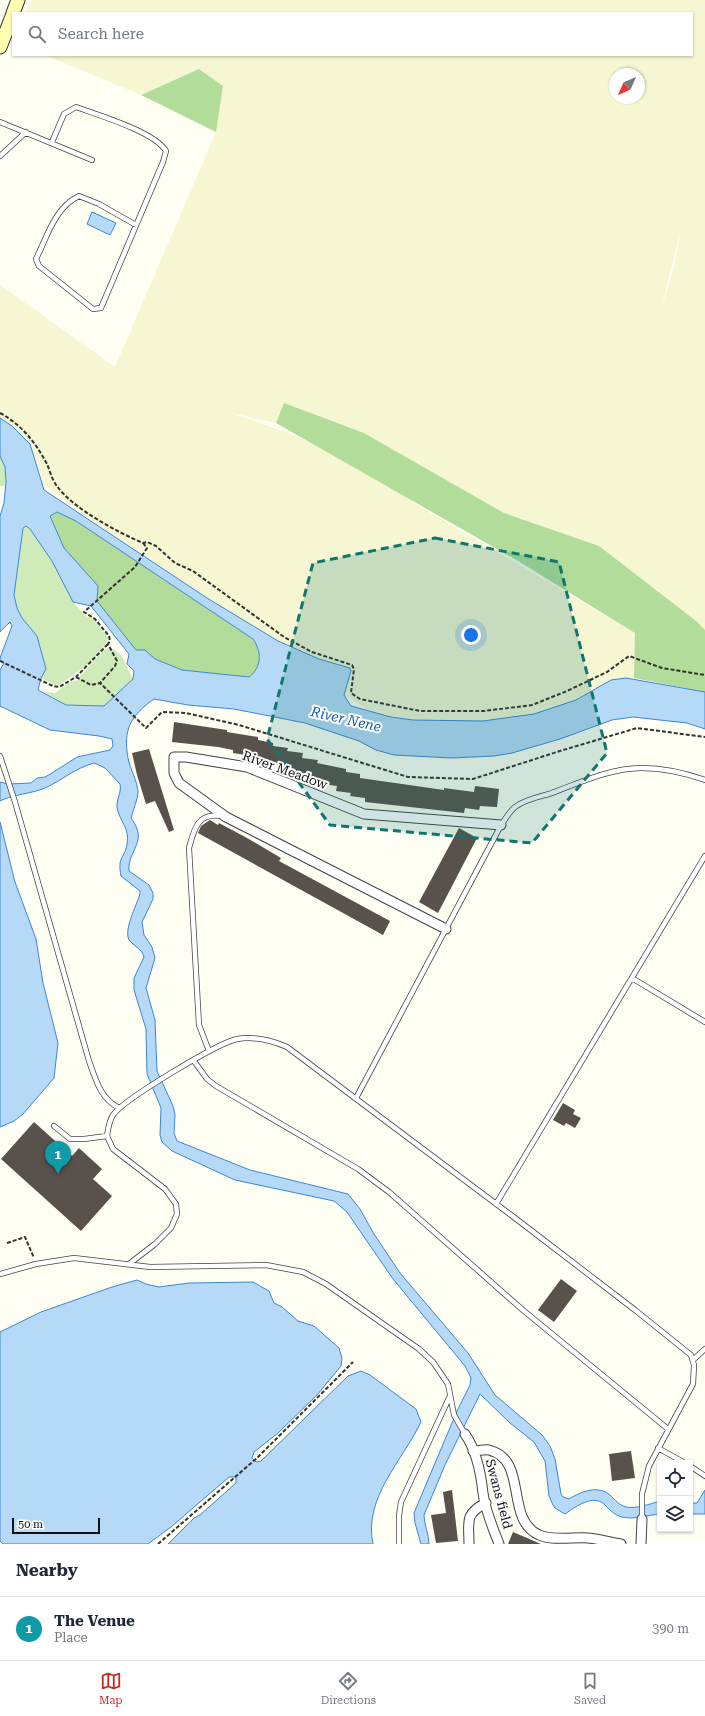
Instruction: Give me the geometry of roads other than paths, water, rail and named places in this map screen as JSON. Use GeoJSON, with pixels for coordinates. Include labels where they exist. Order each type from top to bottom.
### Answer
{"type":"FeatureCollection","features":[{"type":"Feature","properties":{"kind":"street"},"geometry":{"type":"LineString","coordinates":[[13,12],[18,0]]}},
{"type":"Feature","properties":{"kind":"street"},"geometry":{"type":"LineString","coordinates":[[0,47],[12,16]]}},
{"type":"Feature","properties":{"kind":"street","name":"River Meadow"},"geometry":{"type":"LineString","coordinates":[[446,929],[226,816],[179,783],[174,773],[174,757],[186,757],[246,767],[364,814],[502,825]]}},
{"type":"Feature","properties":{"kind":"street","name":"Swans field"},"geometry":{"type":"LineString","coordinates":[[465,1434],[472,1443],[473,1451],[484,1485],[486,1503],[499,1544]]}},
{"type":"Feature","properties":{"kind":"street","name":"Swans field"},"geometry":{"type":"LineString","coordinates":[[473,1451],[488,1450],[505,1459],[512,1473],[521,1515],[528,1527],[539,1535],[555,1538],[589,1538],[621,1544]]}},
{"type":"Feature","properties":{"kind":"street"},"geometry":{"type":"LineString","coordinates":[[469,1544],[469,1517],[473,1510],[486,1503]]}},
{"type":"Feature","properties":{"kind":"street"},"geometry":{"type":"LineString","coordinates":[[641,1544],[642,1519]]}},
{"type":"Feature","properties":{"kind":"lane"},"geometry":{"type":"LineString","coordinates":[[52,142],[64,114],[76,107],[144,133],[164,147],[166,151],[163,162],[101,308],[93,309],[39,266],[36,259],[60,210],[69,200],[79,196],[99,204],[136,224]]}},
{"type":"Feature","properties":{"kind":"lane"},"geometry":{"type":"LineString","coordinates":[[0,122],[52,142],[60,147],[92,160]]}},
{"type":"Feature","properties":{"kind":"lane"},"geometry":{"type":"LineString","coordinates":[[0,156],[26,132]]}},
{"type":"Feature","properties":{"kind":"lane"},"geometry":{"type":"LineString","coordinates":[[0,756],[15,802],[89,1061],[100,1091],[110,1103],[119,1108]]}},
{"type":"Feature","properties":{"kind":"lane"},"geometry":{"type":"LineString","coordinates":[[356,1098],[506,817],[516,806],[606,773],[643,768],[682,773],[705,780]]}},
{"type":"Feature","properties":{"kind":"lane"},"geometry":{"type":"LineString","coordinates":[[209,1052],[199,1026],[189,848],[193,833],[200,821],[211,815],[226,816]]}},
{"type":"Feature","properties":{"kind":"lane"},"geometry":{"type":"LineString","coordinates":[[496,1204],[705,856]]}},
{"type":"Feature","properties":{"kind":"lane"},"geometry":{"type":"LineString","coordinates":[[632,978],[705,1022]]}},
{"type":"Feature","properties":{"kind":"lane"},"geometry":{"type":"LineString","coordinates":[[128,1264],[155,1244],[171,1228],[177,1214],[176,1204],[165,1189],[113,1149],[107,1136],[112,1117],[119,1108],[151,1086],[209,1052],[235,1040],[251,1038],[271,1041],[287,1047],[678,1343],[691,1356],[694,1365],[693,1384],[649,1466],[642,1494],[642,1519]]}},
{"type":"Feature","properties":{"kind":"lane"},"geometry":{"type":"LineString","coordinates":[[194,1061],[207,1079],[216,1086],[358,1170],[389,1192],[524,1311],[668,1429]]}},
{"type":"Feature","properties":{"kind":"lane"},"geometry":{"type":"LineString","coordinates":[[54,1126],[70,1139],[107,1136]]}},
{"type":"Feature","properties":{"kind":"lane"},"geometry":{"type":"LineString","coordinates":[[0,1274],[36,1264],[74,1258],[150,1267],[266,1266],[303,1272],[326,1284],[419,1349],[443,1375],[448,1384],[449,1398],[454,1416],[465,1434]]}},
{"type":"Feature","properties":{"kind":"lane"},"geometry":{"type":"LineString","coordinates":[[693,1360],[705,1349]]}},
{"type":"Feature","properties":{"kind":"lane"},"geometry":{"type":"LineString","coordinates":[[398,1544],[399,1516],[402,1502],[449,1398]]}},
{"type":"Feature","properties":{"kind":"lane"},"geometry":{"type":"LineString","coordinates":[[658,1448],[680,1460]]}},
{"type":"Feature","properties":{"kind":"lane"},"geometry":{"type":"LineString","coordinates":[[693,1468],[705,1476]]}},
{"type":"Feature","properties":{"kind":"water"},"geometry":{"type":"Polygon","coordinates":[[[92,212],[116,223],[110,235],[87,224],[92,212]]]}},
{"type":"Feature","properties":{"kind":"water","name":"River Nene"},"geometry":{"type":"Polygon","coordinates":[[[0,418],[12,426],[30,444],[44,490],[207,598],[278,641],[319,659],[350,668],[351,671],[344,695],[351,706],[391,717],[413,720],[483,721],[534,714],[576,700],[611,680],[626,678],[705,692],[705,729],[687,723],[633,717],[612,720],[560,739],[512,753],[494,756],[452,758],[394,755],[376,750],[359,741],[305,723],[234,709],[188,705],[154,699],[139,711],[134,718],[130,724],[127,739],[128,758],[138,791],[131,818],[137,828],[138,839],[130,860],[129,871],[149,885],[153,893],[153,899],[142,922],[144,935],[152,947],[155,958],[146,988],[155,1020],[157,1071],[173,1106],[175,1114],[174,1133],[177,1141],[250,1170],[348,1194],[360,1209],[374,1234],[400,1273],[468,1353],[495,1395],[542,1435],[550,1446],[555,1459],[561,1494],[563,1497],[569,1499],[590,1490],[600,1490],[610,1495],[619,1504],[626,1507],[639,1507],[657,1502],[657,1514],[636,1518],[622,1517],[614,1514],[600,1501],[595,1500],[584,1503],[565,1514],[555,1508],[549,1496],[545,1461],[534,1442],[510,1423],[480,1394],[445,1465],[424,1515],[429,1544],[421,1544],[415,1523],[414,1513],[457,1411],[470,1385],[471,1378],[465,1366],[393,1279],[347,1212],[334,1201],[235,1180],[172,1151],[162,1142],[160,1135],[161,1108],[147,1074],[146,1029],[134,990],[134,978],[144,957],[140,950],[130,941],[128,932],[140,891],[121,876],[120,864],[126,849],[128,838],[126,829],[117,808],[120,784],[105,768],[94,763],[74,771],[45,788],[0,801],[0,782],[8,784],[31,783],[37,778],[45,777],[77,757],[110,750],[113,746],[112,739],[50,730],[0,706],[0,670],[4,663],[0,660],[0,658],[12,626],[10,622],[0,632],[0,516],[4,503],[6,482],[5,467],[0,456],[0,418]],[[57,512],[50,516],[64,548],[98,586],[97,601],[136,650],[145,650],[155,659],[182,670],[249,677],[253,673],[258,664],[259,654],[253,639],[76,521],[57,512]],[[26,526],[23,528],[14,595],[17,608],[22,618],[37,636],[46,669],[41,678],[38,690],[66,705],[104,706],[133,679],[134,671],[127,664],[129,654],[91,606],[73,602],[52,561],[30,529],[26,526]]]}},
{"type":"Feature","properties":{"kind":"water"},"geometry":{"type":"Polygon","coordinates":[[[0,822],[15,882],[36,939],[43,983],[58,1043],[54,1078],[23,1114],[14,1121],[0,1127],[0,822]]]}},
{"type":"Feature","properties":{"kind":"water"},"geometry":{"type":"Polygon","coordinates":[[[137,1280],[159,1287],[189,1283],[253,1282],[269,1291],[274,1303],[282,1307],[298,1321],[314,1326],[339,1348],[342,1358],[341,1366],[317,1395],[278,1433],[254,1452],[252,1458],[256,1462],[261,1461],[348,1376],[361,1371],[370,1375],[416,1409],[421,1422],[386,1480],[379,1495],[371,1527],[373,1544],[168,1544],[194,1518],[200,1515],[236,1483],[236,1477],[229,1477],[171,1527],[148,1544],[3,1544],[0,1541],[0,1332],[41,1312],[112,1287],[137,1280]]]}},
{"type":"Feature","properties":{"kind":"water"},"geometry":{"type":"Polygon","coordinates":[[[705,1490],[705,1514],[693,1514],[693,1503],[697,1503],[705,1490]]]}},
{"type":"Feature","properties":{"kind":"place","name":"The Venue"},"geometry":{"type":"Point","coordinates":[58,1174]}}]}
